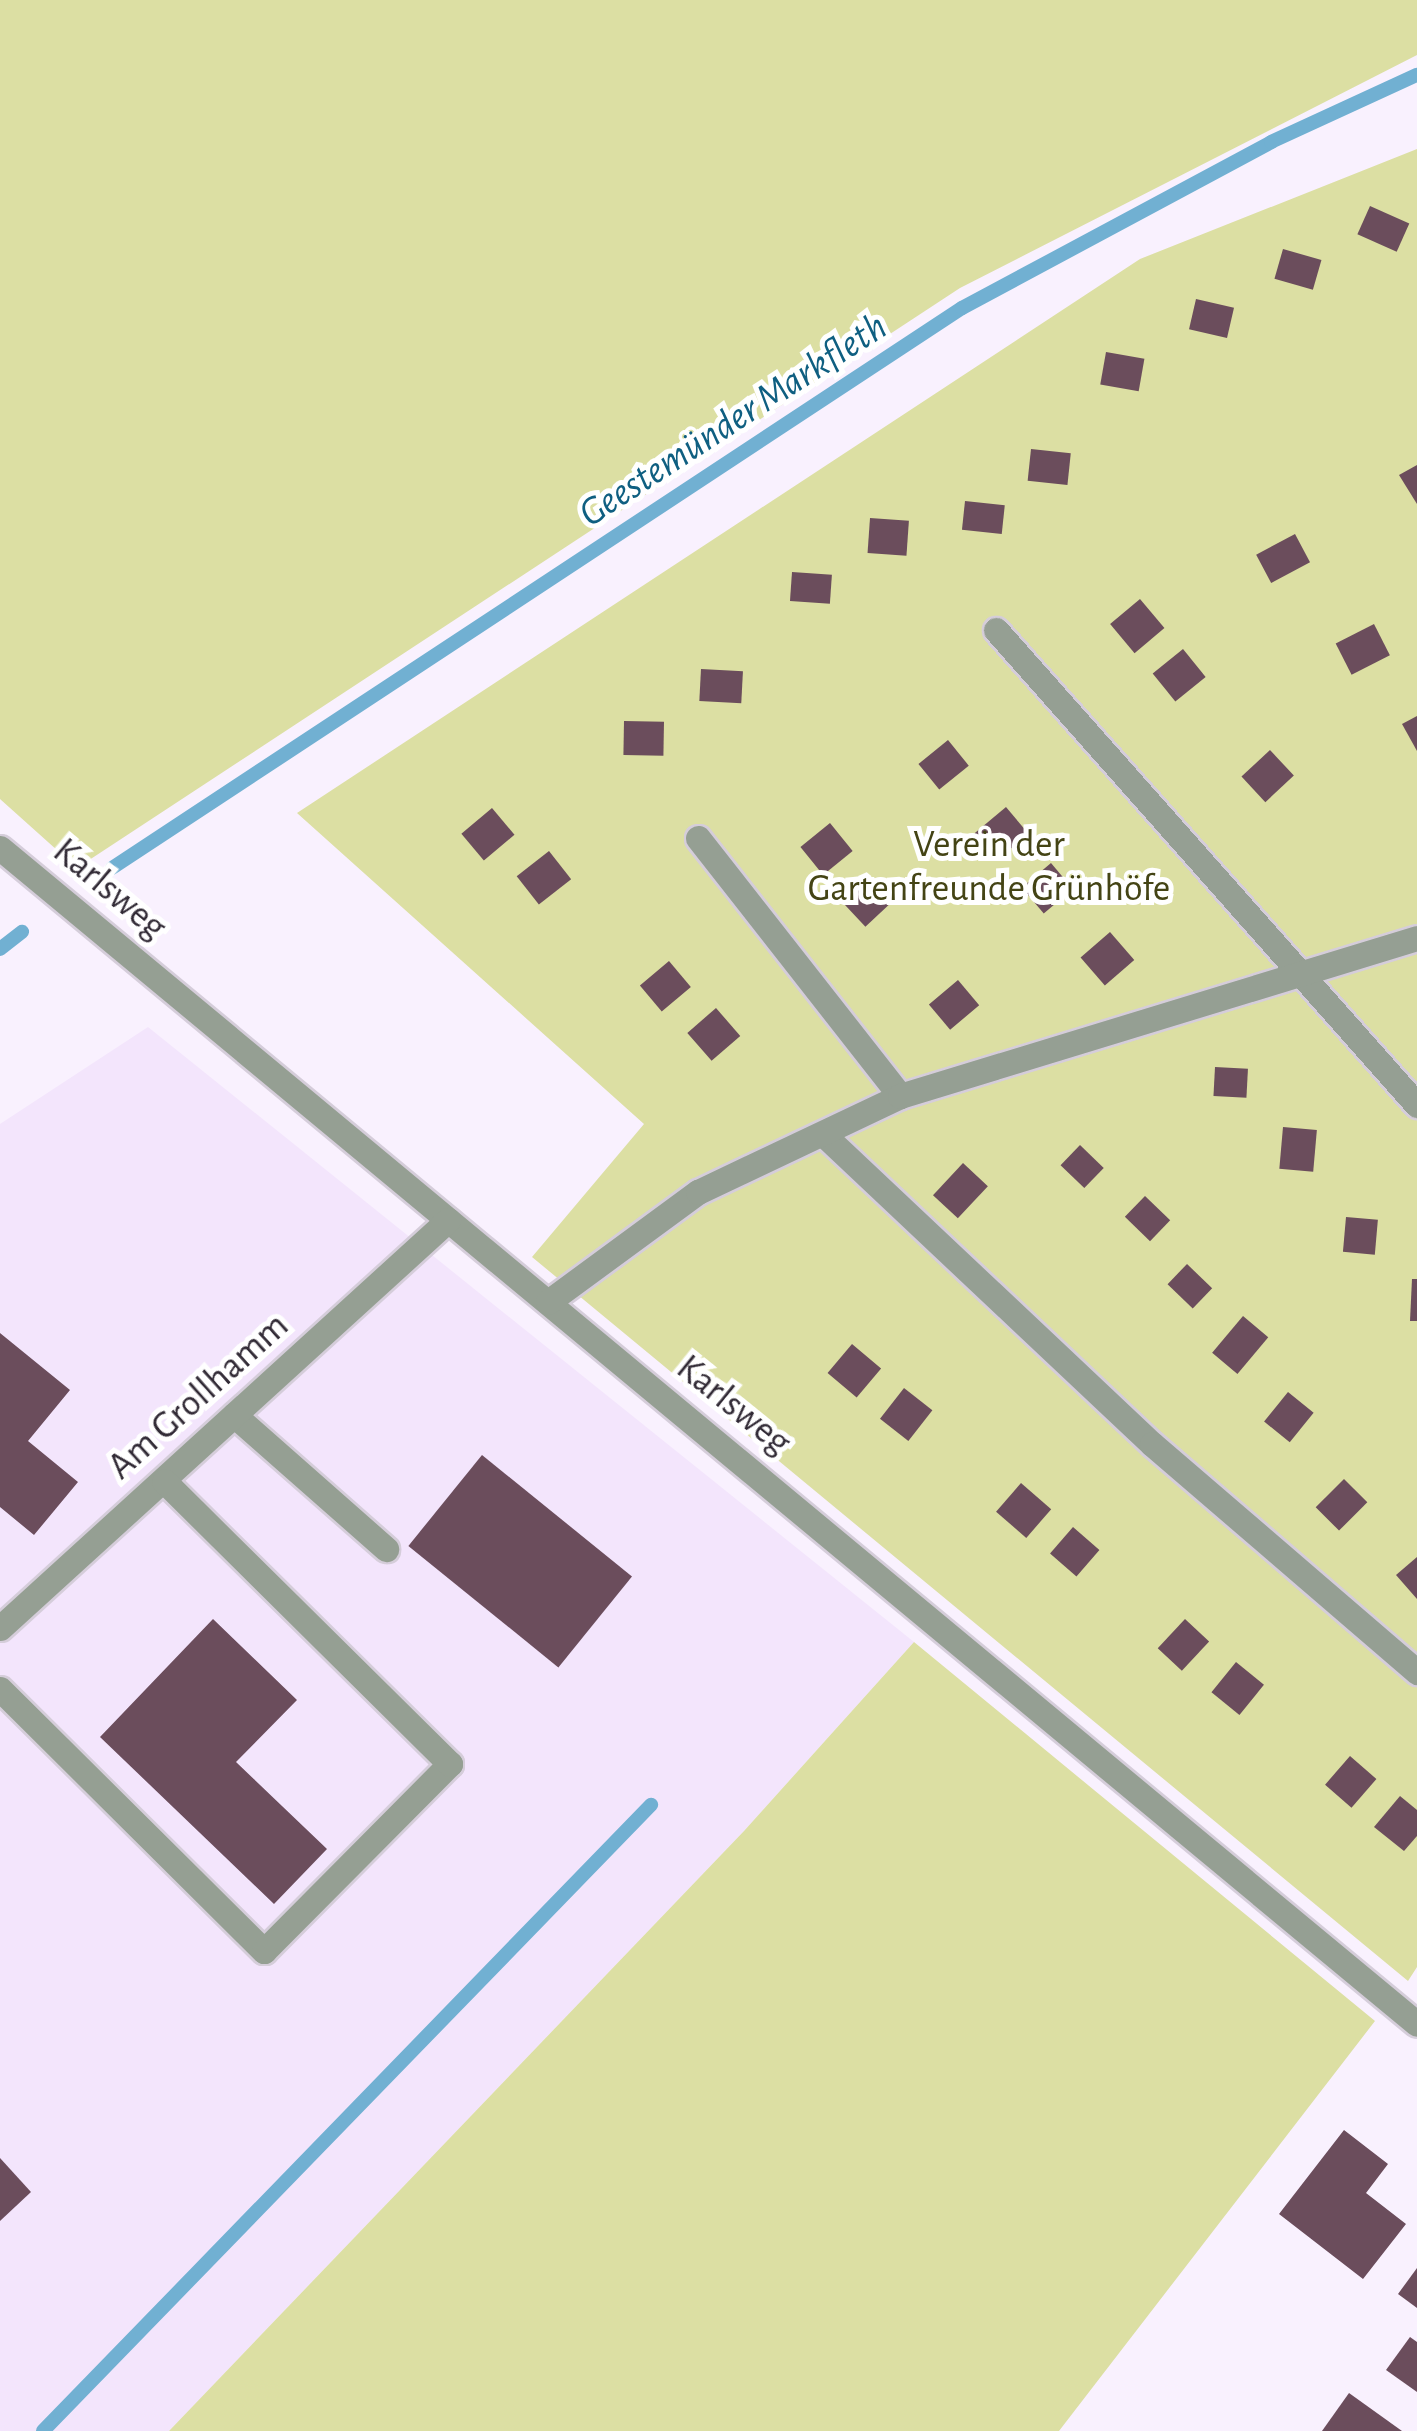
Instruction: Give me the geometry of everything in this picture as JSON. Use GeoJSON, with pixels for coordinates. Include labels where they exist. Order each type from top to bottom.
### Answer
{"type":"FeatureCollection","features":[{"type":"Feature","properties":{"kind":"street"},"geometry":{"type":"LineString","coordinates":[[996,630],[1417,1105]]}},
{"type":"Feature","properties":{"kind":"street"},"geometry":{"type":"LineString","coordinates":[[698,838],[900,1096]]}},
{"type":"Feature","properties":{"kind":"street","name":"Karlsweg"},"geometry":{"type":"LineString","coordinates":[[0,848],[1417,2024]]}},
{"type":"Feature","properties":{"kind":"street"},"geometry":{"type":"LineString","coordinates":[[548,1302],[698,1192],[900,1096],[1417,938]]}},
{"type":"Feature","properties":{"kind":"street"},"geometry":{"type":"LineString","coordinates":[[823,1134],[1152,1444],[1417,1672]]}},
{"type":"Feature","properties":{"kind":"street","name":"Am Grollhamm"},"geometry":{"type":"LineString","coordinates":[[0,1628],[448,1220]]}},
{"type":"Feature","properties":{"kind":"street"},"geometry":{"type":"LineString","coordinates":[[234,1416],[386,1549]]}},
{"type":"Feature","properties":{"kind":"street"},"geometry":{"type":"LineString","coordinates":[[0,1689],[264,1950],[450,1764],[164,1480]]}},
{"type":"Feature","properties":{"kind":"shaded area"},"geometry":{"type":"Polygon","coordinates":[[[148,1027],[914,1642],[744,1831],[169,2431],[0,2431],[0,1124],[148,1027]]]}},
{"type":"Feature","properties":{"kind":"green space"},"geometry":{"type":"Polygon","coordinates":[[[0,0],[1417,0],[1417,55],[960,288],[77,868],[0,799],[0,0]]]}},
{"type":"Feature","properties":{"kind":"green space","name":"Verein der Gartenfreunde Grünhöfe"},"geometry":{"type":"Polygon","coordinates":[[[1417,149],[1417,1967],[1408,1981],[532,1257],[644,1124],[297,813],[1140,259],[1417,149]]]}},
{"type":"Feature","properties":{"kind":"green space"},"geometry":{"type":"Polygon","coordinates":[[[914,1642],[1375,2021],[1059,2431],[169,2431],[744,1831],[914,1642]]]}},
{"type":"Feature","properties":{"kind":"building"},"geometry":{"type":"Polygon","coordinates":[[[1370,206],[1409,223],[1397,252],[1357,234],[1370,206]]]}},
{"type":"Feature","properties":{"kind":"building"},"geometry":{"type":"Polygon","coordinates":[[[1283,249],[1321,260],[1313,290],[1274,279],[1283,249]]]}},
{"type":"Feature","properties":{"kind":"building"},"geometry":{"type":"Polygon","coordinates":[[[1196,299],[1234,308],[1227,338],[1189,329],[1196,299]]]}},
{"type":"Feature","properties":{"kind":"building"},"geometry":{"type":"Polygon","coordinates":[[[1106,352],[1144,359],[1139,391],[1100,384],[1106,352]]]}},
{"type":"Feature","properties":{"kind":"building"},"geometry":{"type":"Polygon","coordinates":[[[1031,449],[1071,453],[1067,485],[1028,481],[1031,449]]]}},
{"type":"Feature","properties":{"kind":"building"},"geometry":{"type":"Polygon","coordinates":[[[1417,465],[1417,504],[1399,475],[1417,465]]]}},
{"type":"Feature","properties":{"kind":"building"},"geometry":{"type":"Polygon","coordinates":[[[965,501],[1005,505],[1002,534],[962,530],[965,501]]]}},
{"type":"Feature","properties":{"kind":"building"},"geometry":{"type":"Polygon","coordinates":[[[870,518],[909,521],[906,556],[868,553],[870,518]]]}},
{"type":"Feature","properties":{"kind":"building"},"geometry":{"type":"Polygon","coordinates":[[[1295,534],[1310,562],[1271,583],[1256,555],[1295,534]]]}},
{"type":"Feature","properties":{"kind":"building"},"geometry":{"type":"Polygon","coordinates":[[[792,572],[832,575],[830,604],[790,601],[792,572]]]}},
{"type":"Feature","properties":{"kind":"building"},"geometry":{"type":"Polygon","coordinates":[[[1140,599],[1164,628],[1135,653],[1110,624],[1140,599]]]}},
{"type":"Feature","properties":{"kind":"building"},"geometry":{"type":"Polygon","coordinates":[[[1374,624],[1390,655],[1352,675],[1336,644],[1374,624]]]}},
{"type":"Feature","properties":{"kind":"building"},"geometry":{"type":"Polygon","coordinates":[[[1183,649],[1206,677],[1175,702],[1153,674],[1183,649]]]}},
{"type":"Feature","properties":{"kind":"building"},"geometry":{"type":"Polygon","coordinates":[[[701,669],[743,671],[741,703],[699,701],[701,669]]]}},
{"type":"Feature","properties":{"kind":"building"},"geometry":{"type":"Polygon","coordinates":[[[1417,716],[1417,751],[1402,724],[1417,716]]]}},
{"type":"Feature","properties":{"kind":"building"},"geometry":{"type":"Polygon","coordinates":[[[624,721],[664,722],[663,756],[623,755],[624,721]]]}},
{"type":"Feature","properties":{"kind":"building"},"geometry":{"type":"Polygon","coordinates":[[[948,740],[969,766],[939,790],[918,764],[948,740]]]}},
{"type":"Feature","properties":{"kind":"building"},"geometry":{"type":"Polygon","coordinates":[[[1270,750],[1294,776],[1265,802],[1241,777],[1270,750]]]}},
{"type":"Feature","properties":{"kind":"building"},"geometry":{"type":"Polygon","coordinates":[[[1006,807],[1028,834],[997,860],[975,833],[1006,807]]]}},
{"type":"Feature","properties":{"kind":"building"},"geometry":{"type":"Polygon","coordinates":[[[492,808],[514,835],[484,861],[461,834],[492,808]]]}},
{"type":"Feature","properties":{"kind":"building"},"geometry":{"type":"Polygon","coordinates":[[[830,823],[853,851],[823,875],[800,847],[830,823]]]}},
{"type":"Feature","properties":{"kind":"building"},"geometry":{"type":"Polygon","coordinates":[[[549,851],[571,879],[539,905],[517,876],[549,851]]]}},
{"type":"Feature","properties":{"kind":"building"},"geometry":{"type":"Polygon","coordinates":[[[1051,863],[1073,889],[1044,913],[1022,887],[1051,863]]]}},
{"type":"Feature","properties":{"kind":"building"},"geometry":{"type":"Polygon","coordinates":[[[870,876],[893,901],[865,927],[842,902],[870,876]]]}},
{"type":"Feature","properties":{"kind":"building"},"geometry":{"type":"Polygon","coordinates":[[[1110,932],[1134,960],[1105,986],[1081,958],[1110,932]]]}},
{"type":"Feature","properties":{"kind":"building"},"geometry":{"type":"Polygon","coordinates":[[[669,961],[691,987],[662,1011],[640,985],[669,961]]]}},
{"type":"Feature","properties":{"kind":"building"},"geometry":{"type":"Polygon","coordinates":[[[958,980],[979,1005],[950,1030],[929,1004],[958,980]]]}},
{"type":"Feature","properties":{"kind":"building"},"geometry":{"type":"Polygon","coordinates":[[[716,1008],[740,1036],[712,1061],[687,1033],[716,1008]]]}},
{"type":"Feature","properties":{"kind":"building"},"geometry":{"type":"Polygon","coordinates":[[[1215,1067],[1248,1069],[1246,1098],[1213,1096],[1215,1067]]]}},
{"type":"Feature","properties":{"kind":"building"},"geometry":{"type":"Polygon","coordinates":[[[1283,1127],[1317,1130],[1313,1172],[1279,1169],[1283,1127]]]}},
{"type":"Feature","properties":{"kind":"building"},"geometry":{"type":"Polygon","coordinates":[[[1080,1145],[1104,1168],[1084,1188],[1061,1165],[1080,1145]]]}},
{"type":"Feature","properties":{"kind":"building"},"geometry":{"type":"Polygon","coordinates":[[[963,1163],[988,1186],[958,1218],[933,1195],[963,1163]]]}},
{"type":"Feature","properties":{"kind":"building"},"geometry":{"type":"Polygon","coordinates":[[[1145,1196],[1170,1220],[1150,1241],[1125,1217],[1145,1196]]]}},
{"type":"Feature","properties":{"kind":"building"},"geometry":{"type":"Polygon","coordinates":[[[1346,1217],[1378,1220],[1375,1255],[1343,1252],[1346,1217]]]}},
{"type":"Feature","properties":{"kind":"building"},"geometry":{"type":"Polygon","coordinates":[[[1187,1264],[1212,1288],[1193,1308],[1168,1284],[1187,1264]]]}},
{"type":"Feature","properties":{"kind":"building"},"geometry":{"type":"Polygon","coordinates":[[[1412,1279],[1417,1279],[1417,1321],[1410,1321],[1412,1279]]]}},
{"type":"Feature","properties":{"kind":"building"},"geometry":{"type":"Polygon","coordinates":[[[1243,1316],[1268,1337],[1237,1374],[1212,1353],[1243,1316]]]}},
{"type":"Feature","properties":{"kind":"building"},"geometry":{"type":"Polygon","coordinates":[[[0,1333],[70,1390],[28,1441],[78,1482],[34,1535],[0,1507],[0,1333]]]}},
{"type":"Feature","properties":{"kind":"building"},"geometry":{"type":"Polygon","coordinates":[[[852,1344],[881,1368],[857,1398],[828,1373],[852,1344]]]}},
{"type":"Feature","properties":{"kind":"building"},"geometry":{"type":"Polygon","coordinates":[[[904,1388],[932,1410],[908,1441],[880,1419],[904,1388]]]}},
{"type":"Feature","properties":{"kind":"building"},"geometry":{"type":"Polygon","coordinates":[[[1288,1392],[1314,1413],[1290,1442],[1264,1422],[1288,1392]]]}},
{"type":"Feature","properties":{"kind":"building"},"geometry":{"type":"Polygon","coordinates":[[[482,1455],[632,1576],[558,1667],[408,1546],[482,1455]]]}},
{"type":"Feature","properties":{"kind":"building"},"geometry":{"type":"Polygon","coordinates":[[[1344,1479],[1367,1502],[1339,1531],[1316,1507],[1344,1479]]]}},
{"type":"Feature","properties":{"kind":"building"},"geometry":{"type":"Polygon","coordinates":[[[1021,1483],[1051,1509],[1026,1538],[996,1512],[1021,1483]]]}},
{"type":"Feature","properties":{"kind":"building"},"geometry":{"type":"Polygon","coordinates":[[[1073,1527],[1099,1550],[1076,1576],[1050,1553],[1073,1527]]]}},
{"type":"Feature","properties":{"kind":"building"},"geometry":{"type":"Polygon","coordinates":[[[1417,1557],[1417,1599],[1396,1575],[1417,1557]]]}},
{"type":"Feature","properties":{"kind":"building"},"geometry":{"type":"Polygon","coordinates":[[[213,1619],[297,1700],[236,1762],[327,1849],[274,1904],[100,1737],[213,1619]]]}},
{"type":"Feature","properties":{"kind":"building"},"geometry":{"type":"Polygon","coordinates":[[[1185,1619],[1209,1642],[1182,1671],[1158,1648],[1185,1619]]]}},
{"type":"Feature","properties":{"kind":"building"},"geometry":{"type":"Polygon","coordinates":[[[1236,1662],[1264,1685],[1239,1715],[1211,1692],[1236,1662]]]}},
{"type":"Feature","properties":{"kind":"building"},"geometry":{"type":"Polygon","coordinates":[[[1350,1756],[1376,1779],[1351,1808],[1325,1785],[1350,1756]]]}},
{"type":"Feature","properties":{"kind":"building"},"geometry":{"type":"Polygon","coordinates":[[[1400,1796],[1417,1810],[1417,1836],[1404,1851],[1374,1827],[1400,1796]]]}},
{"type":"Feature","properties":{"kind":"building"},"geometry":{"type":"Polygon","coordinates":[[[1344,2130],[1388,2164],[1366,2193],[1406,2224],[1363,2279],[1279,2214],[1344,2130]]]}},
{"type":"Feature","properties":{"kind":"building"},"geometry":{"type":"Polygon","coordinates":[[[0,2158],[31,2192],[0,2221],[0,2158]]]}},
{"type":"Feature","properties":{"kind":"building"},"geometry":{"type":"Polygon","coordinates":[[[1417,2268],[1417,2308],[1398,2294],[1417,2268]]]}},
{"type":"Feature","properties":{"kind":"building"},"geometry":{"type":"Polygon","coordinates":[[[1410,2337],[1417,2342],[1417,2392],[1386,2370],[1410,2337]]]}},
{"type":"Feature","properties":{"kind":"building"},"geometry":{"type":"Polygon","coordinates":[[[1349,2393],[1402,2431],[1322,2431],[1349,2393]]]}},
{"type":"Feature","properties":{"kind":"waterway","name":"Geestemünder Markfleth"},"geometry":{"type":"LineString","coordinates":[[112,868],[962,308],[1271,142],[1417,75]]}},
{"type":"Feature","properties":{"kind":"waterway","name":"Geestemünder Markfleth"},"geometry":{"type":"LineString","coordinates":[[0,949],[22,932]]}},
{"type":"Feature","properties":{"kind":"waterway"},"geometry":{"type":"LineString","coordinates":[[43,2431],[651,1805]]}}]}
